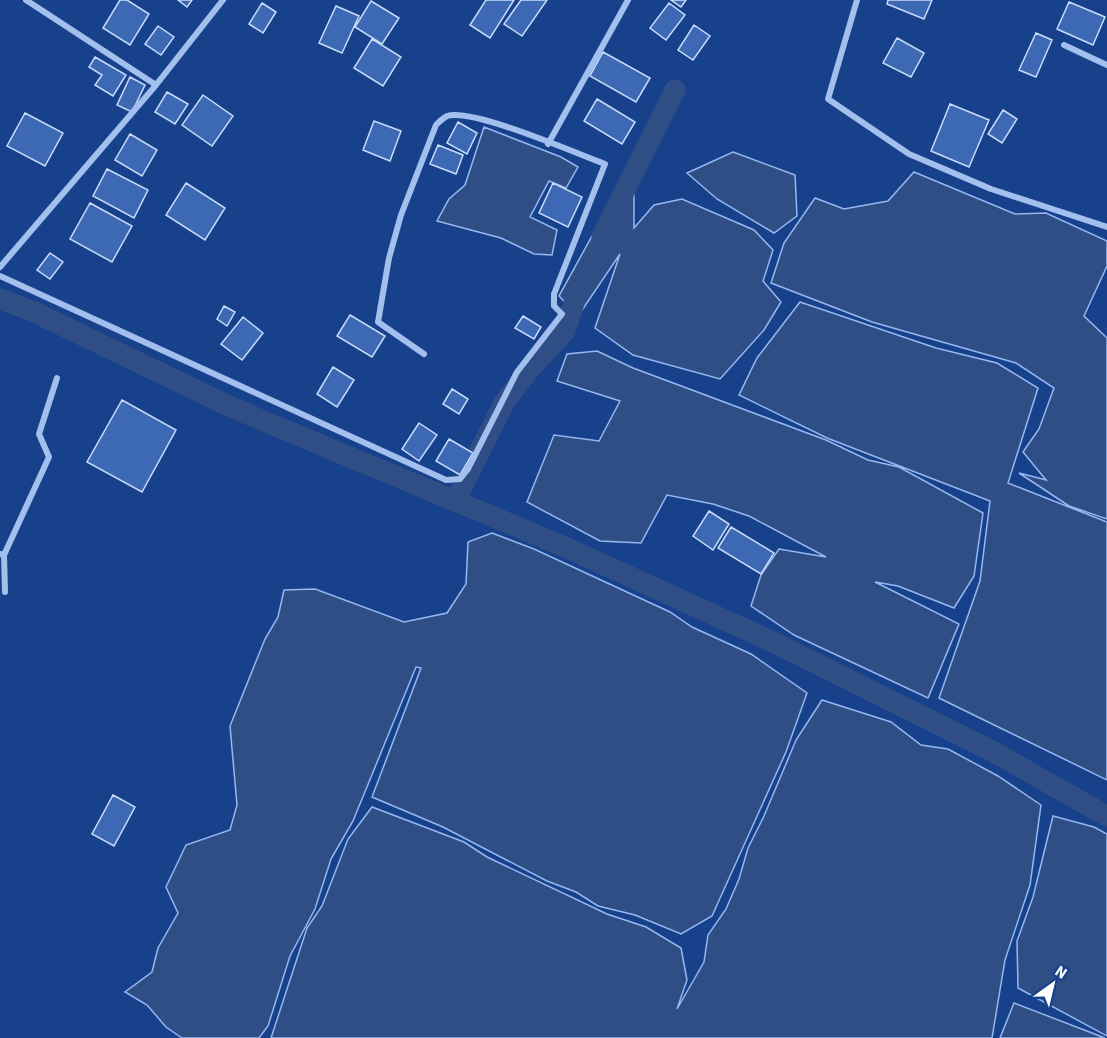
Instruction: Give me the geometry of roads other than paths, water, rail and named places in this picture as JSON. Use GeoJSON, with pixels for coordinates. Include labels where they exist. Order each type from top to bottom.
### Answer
{"type":"FeatureCollection","features":[{"type":"Feature","properties":{"kind":"street"},"geometry":{"type":"LineString","coordinates":[[26,0],[156,85]]}},
{"type":"Feature","properties":{"kind":"street"},"geometry":{"type":"LineString","coordinates":[[0,267],[156,85],[223,0]]}},
{"type":"Feature","properties":{"kind":"street"},"geometry":{"type":"LineString","coordinates":[[548,144],[628,0]]}},
{"type":"Feature","properties":{"kind":"street"},"geometry":{"type":"LineString","coordinates":[[858,0],[828,99],[909,154],[992,189],[1107,227]]}},
{"type":"Feature","properties":{"kind":"street"},"geometry":{"type":"LineString","coordinates":[[1064,45],[1107,65]]}},
{"type":"Feature","properties":{"kind":"street"},"geometry":{"type":"LineString","coordinates":[[0,276],[446,480],[460,479],[468,469],[517,372],[562,314],[554,306],[554,294],[605,164],[513,129],[460,115],[446,117],[436,125],[398,226],[389,258],[378,322],[424,354]]}},
{"type":"Feature","properties":{"kind":"street"},"geometry":{"type":"LineString","coordinates":[[5,592],[2,554],[49,457],[39,434],[57,378]]}},
{"type":"Feature","properties":{"kind":"water"},"geometry":{"type":"Polygon","coordinates":[[[484,127],[561,157],[578,167],[566,188],[549,181],[530,217],[557,230],[552,255],[534,254],[501,238],[437,221],[449,199],[465,185],[484,127]]]}},
{"type":"Feature","properties":{"kind":"water"},"geometry":{"type":"Polygon","coordinates":[[[733,152],[795,175],[797,216],[774,233],[717,199],[687,173],[733,152]]]}},
{"type":"Feature","properties":{"kind":"water"},"geometry":{"type":"Polygon","coordinates":[[[914,172],[1015,214],[1046,213],[1107,241],[1107,266],[1084,316],[1107,338],[1107,519],[1069,506],[1019,473],[1046,480],[1023,452],[1039,429],[1054,388],[1016,363],[872,322],[771,283],[784,243],[815,198],[844,209],[888,201],[914,172]]]}},
{"type":"Feature","properties":{"kind":"water"},"geometry":{"type":"Polygon","coordinates":[[[634,191],[634,228],[654,205],[682,199],[754,230],[773,250],[763,281],[781,302],[764,330],[720,379],[633,355],[595,328],[620,254],[578,316],[559,296],[597,227],[634,191]]]}},
{"type":"Feature","properties":{"kind":"water"},"geometry":{"type":"Polygon","coordinates":[[[800,302],[936,348],[997,363],[1038,388],[1008,483],[1107,522],[1107,780],[939,698],[980,581],[990,501],[827,438],[739,395],[757,358],[800,302]]]}},
{"type":"Feature","properties":{"kind":"water"},"geometry":{"type":"Polygon","coordinates":[[[597,351],[633,368],[826,440],[868,460],[899,467],[983,513],[974,576],[954,608],[898,586],[875,582],[959,624],[928,698],[794,635],[751,606],[761,575],[779,549],[826,557],[749,516],[713,504],[667,495],[641,543],[600,541],[527,502],[554,435],[599,441],[620,401],[557,381],[567,354],[597,351]]]}},
{"type":"Feature","properties":{"kind":"water"},"geometry":{"type":"Polygon","coordinates":[[[492,533],[534,549],[670,612],[692,627],[751,654],[807,693],[786,752],[712,916],[681,934],[635,915],[598,906],[576,892],[547,881],[443,827],[372,797],[421,668],[416,667],[353,821],[331,859],[315,909],[290,956],[268,1026],[259,1038],[182,1038],[166,1027],[147,1005],[125,992],[152,972],[158,948],[178,913],[166,887],[186,845],[230,830],[237,805],[230,726],[265,639],[278,617],[284,590],[315,589],[404,622],[447,613],[466,584],[468,542],[492,533]]]}},
{"type":"Feature","properties":{"kind":"water"},"geometry":{"type":"Polygon","coordinates":[[[822,700],[891,722],[921,745],[948,749],[998,776],[1041,805],[1030,885],[1005,960],[992,1038],[271,1038],[307,928],[322,906],[348,839],[372,807],[464,842],[487,857],[607,914],[646,927],[681,948],[687,980],[677,1009],[704,962],[708,935],[726,909],[739,879],[748,848],[796,740],[822,700]]]}},
{"type":"Feature","properties":{"kind":"water"},"geometry":{"type":"Polygon","coordinates":[[[1053,816],[1094,827],[1107,834],[1107,1036],[1018,988],[1017,941],[1033,897],[1053,816]]]}},
{"type":"Feature","properties":{"kind":"water"},"geometry":{"type":"Polygon","coordinates":[[[1014,1003],[1105,1038],[1000,1038],[1014,1003]]]}},
{"type":"Feature","properties":{"kind":"waterway"},"geometry":{"type":"LineString","coordinates":[[602,236],[675,90]]}},
{"type":"Feature","properties":{"kind":"waterway"},"geometry":{"type":"LineString","coordinates":[[455,501],[504,403],[529,370],[565,331],[580,284]]}},
{"type":"Feature","properties":{"kind":"waterway"},"geometry":{"type":"LineString","coordinates":[[0,299],[32,311],[233,408],[565,547],[773,642],[992,751],[1107,816]]}}]}
